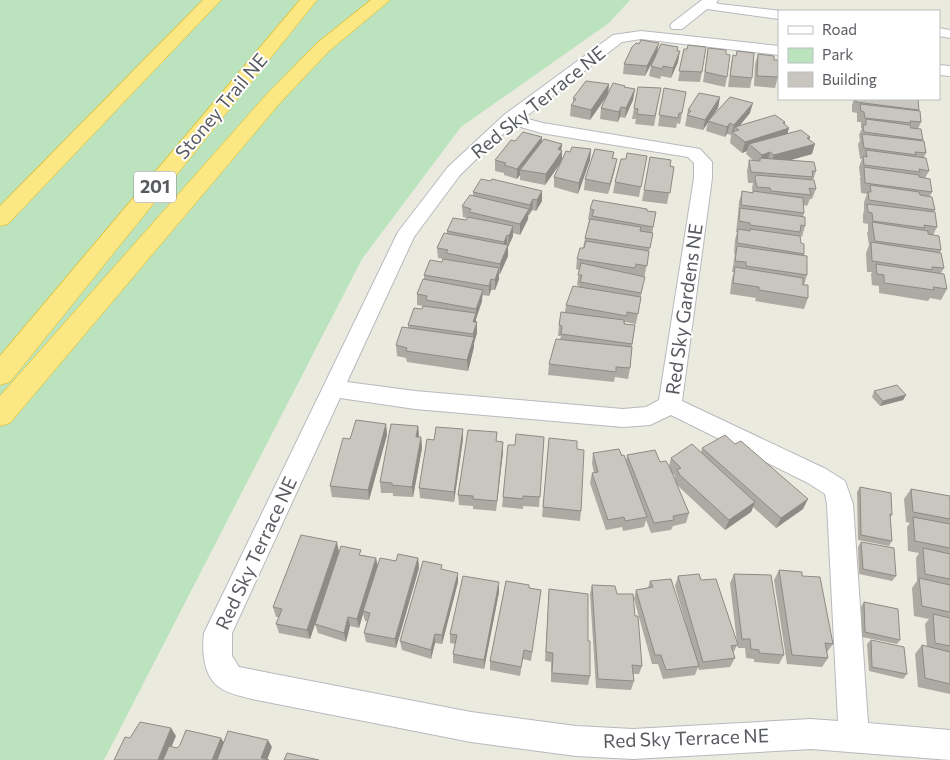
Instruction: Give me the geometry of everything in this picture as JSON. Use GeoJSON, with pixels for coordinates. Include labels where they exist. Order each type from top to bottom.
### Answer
{"type":"FeatureCollection","features":[{"type":"Feature","properties":{"kind":"highway"},"geometry":{"type":"LineString","coordinates":[[0,219],[213,0]]}},
{"type":"Feature","properties":{"kind":"highway","name":"Stoney Trail NE"},"geometry":{"type":"LineString","coordinates":[[0,375],[309,0]]}},
{"type":"Feature","properties":{"kind":"highway"},"geometry":{"type":"LineString","coordinates":[[0,415],[273,99],[323,48],[382,0]]}},
{"type":"Feature","properties":{"kind":"street"},"geometry":{"type":"LineString","coordinates":[[677,26],[708,2],[717,8],[778,15]]}},
{"type":"Feature","properties":{"kind":"street","name":"Red Sky Terrace NE"},"geometry":{"type":"LineString","coordinates":[[778,51],[641,35],[618,38],[510,119],[454,171],[405,236],[218,633],[216,648],[220,665],[229,678],[252,685],[471,727],[576,741],[633,744],[812,734],[950,745]]}},
{"type":"Feature","properties":{"kind":"street","name":"Red Sky Gardens NE"},"geometry":{"type":"LineString","coordinates":[[333,389],[415,400],[623,418],[650,416],[670,406],[703,178],[703,162],[694,153],[541,128],[510,119]]}},
{"type":"Feature","properties":{"kind":"street"},"geometry":{"type":"LineString","coordinates":[[670,406],[817,476],[836,488],[840,504],[854,736]]}},
{"type":"Feature","properties":{"kind":"green space"},"geometry":{"type":"Polygon","coordinates":[[[0,0],[630,0],[609,23],[461,127],[362,259],[104,760],[0,760],[0,0]]]}},
{"type":"Feature","properties":{"kind":"building"},"geometry":{"type":"Polygon","coordinates":[[[641,40],[659,43],[647,66],[624,64],[632,47],[636,43],[639,44],[641,40]]]}},
{"type":"Feature","properties":{"kind":"building"},"geometry":{"type":"Polygon","coordinates":[[[661,44],[678,47],[677,51],[680,51],[673,68],[663,66],[662,69],[651,66],[661,44]]]}},
{"type":"Feature","properties":{"kind":"building"},"geometry":{"type":"Polygon","coordinates":[[[688,45],[706,47],[702,72],[679,71],[684,49],[687,49],[688,45]]]}},
{"type":"Feature","properties":{"kind":"building"},"geometry":{"type":"Polygon","coordinates":[[[708,48],[726,50],[726,54],[730,55],[727,77],[705,72],[708,48]]]}},
{"type":"Feature","properties":{"kind":"building"},"geometry":{"type":"Polygon","coordinates":[[[737,51],[754,53],[752,78],[730,76],[733,55],[736,56],[737,51]]]}},
{"type":"Feature","properties":{"kind":"building"},"geometry":{"type":"Polygon","coordinates":[[[758,54],[774,56],[774,60],[778,60],[778,77],[757,76],[758,54]]]}},
{"type":"Feature","properties":{"kind":"building"},"geometry":{"type":"Polygon","coordinates":[[[586,81],[609,84],[591,110],[571,105],[576,99],[573,98],[586,81]]]}},
{"type":"Feature","properties":{"kind":"building"},"geometry":{"type":"Polygon","coordinates":[[[613,83],[635,89],[626,108],[621,107],[619,112],[601,108],[613,83]]]}},
{"type":"Feature","properties":{"kind":"building"},"geometry":{"type":"Polygon","coordinates":[[[638,87],[661,88],[655,116],[637,114],[638,109],[634,108],[638,87]]]}},
{"type":"Feature","properties":{"kind":"building"},"geometry":{"type":"Polygon","coordinates":[[[664,88],[686,92],[682,113],[679,113],[678,118],[659,115],[664,88]]]}},
{"type":"Feature","properties":{"kind":"building"},"geometry":{"type":"Polygon","coordinates":[[[699,93],[720,97],[705,120],[687,115],[691,111],[688,110],[699,93]]]}},
{"type":"Feature","properties":{"kind":"building"},"geometry":{"type":"Polygon","coordinates":[[[730,97],[753,103],[734,125],[730,123],[727,127],[708,121],[730,97]]]}},
{"type":"Feature","properties":{"kind":"building"},"geometry":{"type":"Polygon","coordinates":[[[856,100],[918,100],[919,110],[856,102],[856,100]]]}},
{"type":"Feature","properties":{"kind":"building"},"geometry":{"type":"Polygon","coordinates":[[[860,104],[920,111],[921,122],[910,121],[911,123],[865,118],[860,104]]]}},
{"type":"Feature","properties":{"kind":"building"},"geometry":{"type":"Polygon","coordinates":[[[775,115],[785,122],[783,123],[789,128],[745,142],[732,132],[739,130],[735,127],[775,115]]]}},
{"type":"Feature","properties":{"kind":"building"},"geometry":{"type":"Polygon","coordinates":[[[866,119],[910,125],[911,128],[921,129],[923,140],[864,132],[863,125],[866,125],[866,119]]]}},
{"type":"Feature","properties":{"kind":"building"},"geometry":{"type":"Polygon","coordinates":[[[801,130],[815,144],[774,155],[770,152],[762,155],[749,144],[801,130]]]}},
{"type":"Feature","properties":{"kind":"building"},"geometry":{"type":"Polygon","coordinates":[[[523,132],[542,137],[517,169],[495,160],[511,140],[515,141],[523,132]]]}},
{"type":"Feature","properties":{"kind":"building"},"geometry":{"type":"Polygon","coordinates":[[[862,134],[924,141],[926,153],[915,152],[916,155],[864,148],[862,134]]]}},
{"type":"Feature","properties":{"kind":"building"},"geometry":{"type":"Polygon","coordinates":[[[544,139],[562,144],[558,149],[562,151],[546,174],[520,170],[544,139]]]}},
{"type":"Feature","properties":{"kind":"building"},"geometry":{"type":"Polygon","coordinates":[[[572,147],[591,149],[579,183],[554,177],[566,151],[570,152],[572,147]]]}},
{"type":"Feature","properties":{"kind":"building"},"geometry":{"type":"Polygon","coordinates":[[[595,149],[614,152],[612,158],[617,159],[610,184],[585,179],[595,149]]]}},
{"type":"Feature","properties":{"kind":"building"},"geometry":{"type":"Polygon","coordinates":[[[866,150],[926,158],[929,171],[919,169],[920,172],[864,165],[863,156],[867,157],[866,150]]]}},
{"type":"Feature","properties":{"kind":"building"},"geometry":{"type":"Polygon","coordinates":[[[627,153],[647,156],[641,187],[615,182],[621,159],[626,159],[627,153]]]}},
{"type":"Feature","properties":{"kind":"building"},"geometry":{"type":"Polygon","coordinates":[[[650,157],[671,160],[670,166],[674,167],[670,193],[644,190],[650,157]]]}},
{"type":"Feature","properties":{"kind":"building"},"geometry":{"type":"Polygon","coordinates":[[[760,158],[814,162],[816,171],[812,171],[813,177],[751,172],[749,160],[760,161],[760,158]]]}},
{"type":"Feature","properties":{"kind":"building"},"geometry":{"type":"Polygon","coordinates":[[[864,167],[919,175],[919,177],[930,179],[932,192],[865,183],[864,167]]]}},
{"type":"Feature","properties":{"kind":"building"},"geometry":{"type":"Polygon","coordinates":[[[756,175],[814,180],[816,189],[809,188],[811,195],[771,191],[770,188],[757,187],[756,175]]]}},
{"type":"Feature","properties":{"kind":"building"},"geometry":{"type":"Polygon","coordinates":[[[481,179],[491,181],[492,179],[542,191],[537,200],[533,199],[530,205],[473,192],[481,179]]]}},
{"type":"Feature","properties":{"kind":"building"},"geometry":{"type":"Polygon","coordinates":[[[870,185],[919,192],[920,195],[932,197],[935,210],[869,200],[868,192],[871,192],[870,185]]]}},
{"type":"Feature","properties":{"kind":"building"},"geometry":{"type":"Polygon","coordinates":[[[742,191],[803,198],[804,213],[741,205],[742,191]]]}},
{"type":"Feature","properties":{"kind":"building"},"geometry":{"type":"Polygon","coordinates":[[[470,195],[529,209],[520,224],[469,212],[471,209],[462,206],[470,195]]]}},
{"type":"Feature","properties":{"kind":"building"},"geometry":{"type":"Polygon","coordinates":[[[593,200],[656,212],[653,227],[592,216],[594,210],[590,209],[593,200]]]}},
{"type":"Feature","properties":{"kind":"building"},"geometry":{"type":"Polygon","coordinates":[[[867,204],[935,212],[937,227],[924,225],[925,228],[873,221],[872,213],[868,212],[867,204]]]}},
{"type":"Feature","properties":{"kind":"building"},"geometry":{"type":"Polygon","coordinates":[[[740,208],[805,217],[805,226],[801,225],[800,232],[750,225],[750,223],[739,221],[740,208]]]}},
{"type":"Feature","properties":{"kind":"building"},"geometry":{"type":"Polygon","coordinates":[[[468,217],[513,226],[504,242],[447,231],[453,218],[466,220],[468,217]]]}},
{"type":"Feature","properties":{"kind":"building"},"geometry":{"type":"Polygon","coordinates":[[[590,219],[641,227],[640,231],[653,233],[650,248],[585,238],[590,219]]]}},
{"type":"Feature","properties":{"kind":"building"},"geometry":{"type":"Polygon","coordinates":[[[872,222],[928,231],[928,234],[939,236],[941,250],[875,241],[872,222]]]}},
{"type":"Feature","properties":{"kind":"building"},"geometry":{"type":"Polygon","coordinates":[[[738,229],[800,236],[801,243],[804,244],[804,254],[737,243],[738,229]]]}},
{"type":"Feature","properties":{"kind":"building"},"geometry":{"type":"Polygon","coordinates":[[[444,233],[508,245],[500,264],[446,253],[448,250],[437,248],[444,233]]]}},
{"type":"Feature","properties":{"kind":"building"},"geometry":{"type":"Polygon","coordinates":[[[586,241],[649,251],[647,266],[636,264],[635,268],[577,259],[580,248],[584,248],[586,241]]]}},
{"type":"Feature","properties":{"kind":"building"},"geometry":{"type":"Polygon","coordinates":[[[871,242],[941,253],[944,268],[932,267],[932,270],[872,261],[871,242]]]}},
{"type":"Feature","properties":{"kind":"building"},"geometry":{"type":"Polygon","coordinates":[[[737,246],[807,256],[807,275],[746,266],[746,262],[735,261],[737,246]]]}},
{"type":"Feature","properties":{"kind":"building"},"geometry":{"type":"Polygon","coordinates":[[[443,259],[499,268],[495,280],[491,279],[489,286],[424,275],[430,260],[442,262],[443,259]]]}},
{"type":"Feature","properties":{"kind":"building"},"geometry":{"type":"Polygon","coordinates":[[[581,263],[645,277],[641,293],[580,282],[582,275],[578,275],[581,263]]]}},
{"type":"Feature","properties":{"kind":"building"},"geometry":{"type":"Polygon","coordinates":[[[876,264],[944,274],[947,289],[933,287],[934,290],[884,283],[884,275],[877,274],[876,264]]]}},
{"type":"Feature","properties":{"kind":"building"},"geometry":{"type":"Polygon","coordinates":[[[735,267],[803,278],[803,285],[808,285],[808,298],[759,290],[759,287],[733,283],[735,267]]]}},
{"type":"Feature","properties":{"kind":"building"},"geometry":{"type":"Polygon","coordinates":[[[423,279],[483,290],[476,309],[426,300],[427,296],[417,294],[423,279]]]}},
{"type":"Feature","properties":{"kind":"building"},"geometry":{"type":"Polygon","coordinates":[[[573,286],[641,297],[638,314],[627,312],[627,316],[566,305],[573,286]]]}},
{"type":"Feature","properties":{"kind":"building"},"geometry":{"type":"Polygon","coordinates":[[[423,306],[476,313],[473,322],[477,322],[473,334],[408,325],[414,308],[422,309],[423,306]]]}},
{"type":"Feature","properties":{"kind":"building"},"geometry":{"type":"Polygon","coordinates":[[[561,312],[624,320],[624,324],[635,325],[632,344],[561,334],[562,326],[559,325],[561,312]]]}},
{"type":"Feature","properties":{"kind":"building"},"geometry":{"type":"Polygon","coordinates":[[[402,327],[474,337],[467,360],[406,351],[407,348],[396,345],[402,327]]]}},
{"type":"Feature","properties":{"kind":"building"},"geometry":{"type":"Polygon","coordinates":[[[556,339],[632,347],[630,368],[616,367],[616,372],[549,364],[556,339]]]}},
{"type":"Feature","properties":{"kind":"building"},"geometry":{"type":"Polygon","coordinates":[[[897,385],[906,395],[883,401],[874,391],[897,385]]]}},
{"type":"Feature","properties":{"kind":"building"},"geometry":{"type":"Polygon","coordinates":[[[356,420],[386,424],[368,490],[330,486],[343,438],[350,439],[356,420]]]}},
{"type":"Feature","properties":{"kind":"building"},"geometry":{"type":"Polygon","coordinates":[[[391,424],[418,426],[416,437],[421,437],[412,487],[380,482],[391,424]]]}},
{"type":"Feature","properties":{"kind":"building"},"geometry":{"type":"Polygon","coordinates":[[[436,427],[463,429],[454,492],[419,488],[427,439],[434,440],[436,427]]]}},
{"type":"Feature","properties":{"kind":"building"},"geometry":{"type":"Polygon","coordinates":[[[468,430],[497,432],[496,441],[503,442],[497,501],[473,499],[473,496],[458,495],[468,430]]]}},
{"type":"Feature","properties":{"kind":"building"},"geometry":{"type":"Polygon","coordinates":[[[516,434],[544,437],[540,497],[523,496],[523,499],[503,497],[508,445],[515,445],[516,434]]]}},
{"type":"Feature","properties":{"kind":"building"},"geometry":{"type":"Polygon","coordinates":[[[725,435],[735,444],[741,441],[808,499],[781,518],[702,448],[725,435]]]}},
{"type":"Feature","properties":{"kind":"building"},"geometry":{"type":"Polygon","coordinates":[[[549,438],[577,441],[577,449],[584,450],[581,511],[543,507],[549,438]]]}},
{"type":"Feature","properties":{"kind":"building"},"geometry":{"type":"Polygon","coordinates":[[[692,444],[755,502],[729,520],[680,475],[677,470],[681,468],[671,458],[692,444]]]}},
{"type":"Feature","properties":{"kind":"building"},"geometry":{"type":"Polygon","coordinates":[[[619,449],[622,456],[624,455],[647,517],[625,521],[624,517],[608,520],[592,473],[598,472],[593,453],[619,449]]]}},
{"type":"Feature","properties":{"kind":"building"},"geometry":{"type":"Polygon","coordinates":[[[655,450],[660,462],[666,461],[670,468],[689,513],[673,516],[674,520],[654,523],[627,455],[655,450]]]}},
{"type":"Feature","properties":{"kind":"building"},"geometry":{"type":"Polygon","coordinates":[[[860,487],[891,493],[892,541],[861,535],[860,487]]]}},
{"type":"Feature","properties":{"kind":"building"},"geometry":{"type":"Polygon","coordinates":[[[911,489],[950,496],[950,519],[913,512],[911,489]]]}},
{"type":"Feature","properties":{"kind":"building"},"geometry":{"type":"Polygon","coordinates":[[[913,517],[950,524],[950,548],[915,541],[913,517]]]}},
{"type":"Feature","properties":{"kind":"building"},"geometry":{"type":"Polygon","coordinates":[[[301,535],[337,542],[307,630],[276,624],[282,609],[273,607],[301,535]]]}},
{"type":"Feature","properties":{"kind":"building"},"geometry":{"type":"Polygon","coordinates":[[[861,542],[894,548],[896,576],[863,569],[861,542]]]}},
{"type":"Feature","properties":{"kind":"building"},"geometry":{"type":"Polygon","coordinates":[[[341,546],[361,550],[359,555],[376,558],[357,619],[348,617],[344,633],[315,624],[341,546]]]}},
{"type":"Feature","properties":{"kind":"building"},"geometry":{"type":"Polygon","coordinates":[[[923,548],[950,554],[950,579],[925,574],[923,548]]]}},
{"type":"Feature","properties":{"kind":"building"},"geometry":{"type":"Polygon","coordinates":[[[398,554],[418,558],[395,639],[364,633],[370,613],[363,611],[380,558],[396,561],[398,554]]]}},
{"type":"Feature","properties":{"kind":"building"},"geometry":{"type":"Polygon","coordinates":[[[423,561],[442,565],[441,569],[458,573],[442,635],[435,634],[431,650],[400,641],[423,561]]]}},
{"type":"Feature","properties":{"kind":"building"},"geometry":{"type":"Polygon","coordinates":[[[779,570],[802,572],[802,576],[820,577],[833,644],[825,643],[828,658],[792,655],[779,570]]]}},
{"type":"Feature","properties":{"kind":"building"},"geometry":{"type":"Polygon","coordinates":[[[699,574],[701,580],[716,579],[738,645],[731,646],[735,658],[703,662],[678,576],[699,574]]]}},
{"type":"Feature","properties":{"kind":"building"},"geometry":{"type":"Polygon","coordinates":[[[734,574],[771,575],[784,655],[759,653],[759,650],[751,649],[750,639],[742,639],[734,574]]]}},
{"type":"Feature","properties":{"kind":"building"},"geometry":{"type":"Polygon","coordinates":[[[463,576],[499,582],[484,660],[453,654],[457,635],[450,634],[463,576]]]}},
{"type":"Feature","properties":{"kind":"building"},"geometry":{"type":"Polygon","coordinates":[[[919,578],[950,585],[950,612],[922,606],[919,578]]]}},
{"type":"Feature","properties":{"kind":"building"},"geometry":{"type":"Polygon","coordinates":[[[671,579],[699,666],[666,670],[661,655],[655,655],[636,590],[653,587],[650,581],[671,579]]]}},
{"type":"Feature","properties":{"kind":"building"},"geometry":{"type":"Polygon","coordinates":[[[506,581],[529,585],[529,588],[541,590],[532,652],[524,650],[521,667],[490,661],[506,581]]]}},
{"type":"Feature","properties":{"kind":"building"},"geometry":{"type":"Polygon","coordinates":[[[592,585],[615,586],[617,594],[633,594],[635,616],[638,616],[642,666],[632,665],[634,681],[598,679],[592,585]]]}},
{"type":"Feature","properties":{"kind":"building"},"geometry":{"type":"Polygon","coordinates":[[[549,589],[588,594],[590,676],[552,673],[553,653],[546,652],[549,589]]]}},
{"type":"Feature","properties":{"kind":"building"},"geometry":{"type":"Polygon","coordinates":[[[864,602],[898,609],[900,640],[865,632],[864,602]]]}},
{"type":"Feature","properties":{"kind":"building"},"geometry":{"type":"Polygon","coordinates":[[[933,614],[950,618],[950,646],[935,643],[933,614]]]}},
{"type":"Feature","properties":{"kind":"building"},"geometry":{"type":"Polygon","coordinates":[[[871,640],[904,647],[907,674],[872,667],[871,640]]]}},
{"type":"Feature","properties":{"kind":"building"},"geometry":{"type":"Polygon","coordinates":[[[922,645],[950,652],[950,684],[925,678],[922,645]]]}},
{"type":"Feature","properties":{"kind":"building"},"geometry":{"type":"Polygon","coordinates":[[[140,722],[171,728],[158,760],[114,760],[125,737],[130,738],[140,722]]]}},
{"type":"Feature","properties":{"kind":"building"},"geometry":{"type":"Polygon","coordinates":[[[186,730],[221,738],[212,760],[163,760],[169,746],[177,748],[180,745],[186,730]]]}},
{"type":"Feature","properties":{"kind":"building"},"geometry":{"type":"Polygon","coordinates":[[[228,731],[268,740],[261,758],[269,760],[217,760],[228,731]]]}},
{"type":"Feature","properties":{"kind":"building"},"geometry":{"type":"Polygon","coordinates":[[[287,753],[319,760],[284,760],[287,753]]]}}]}
